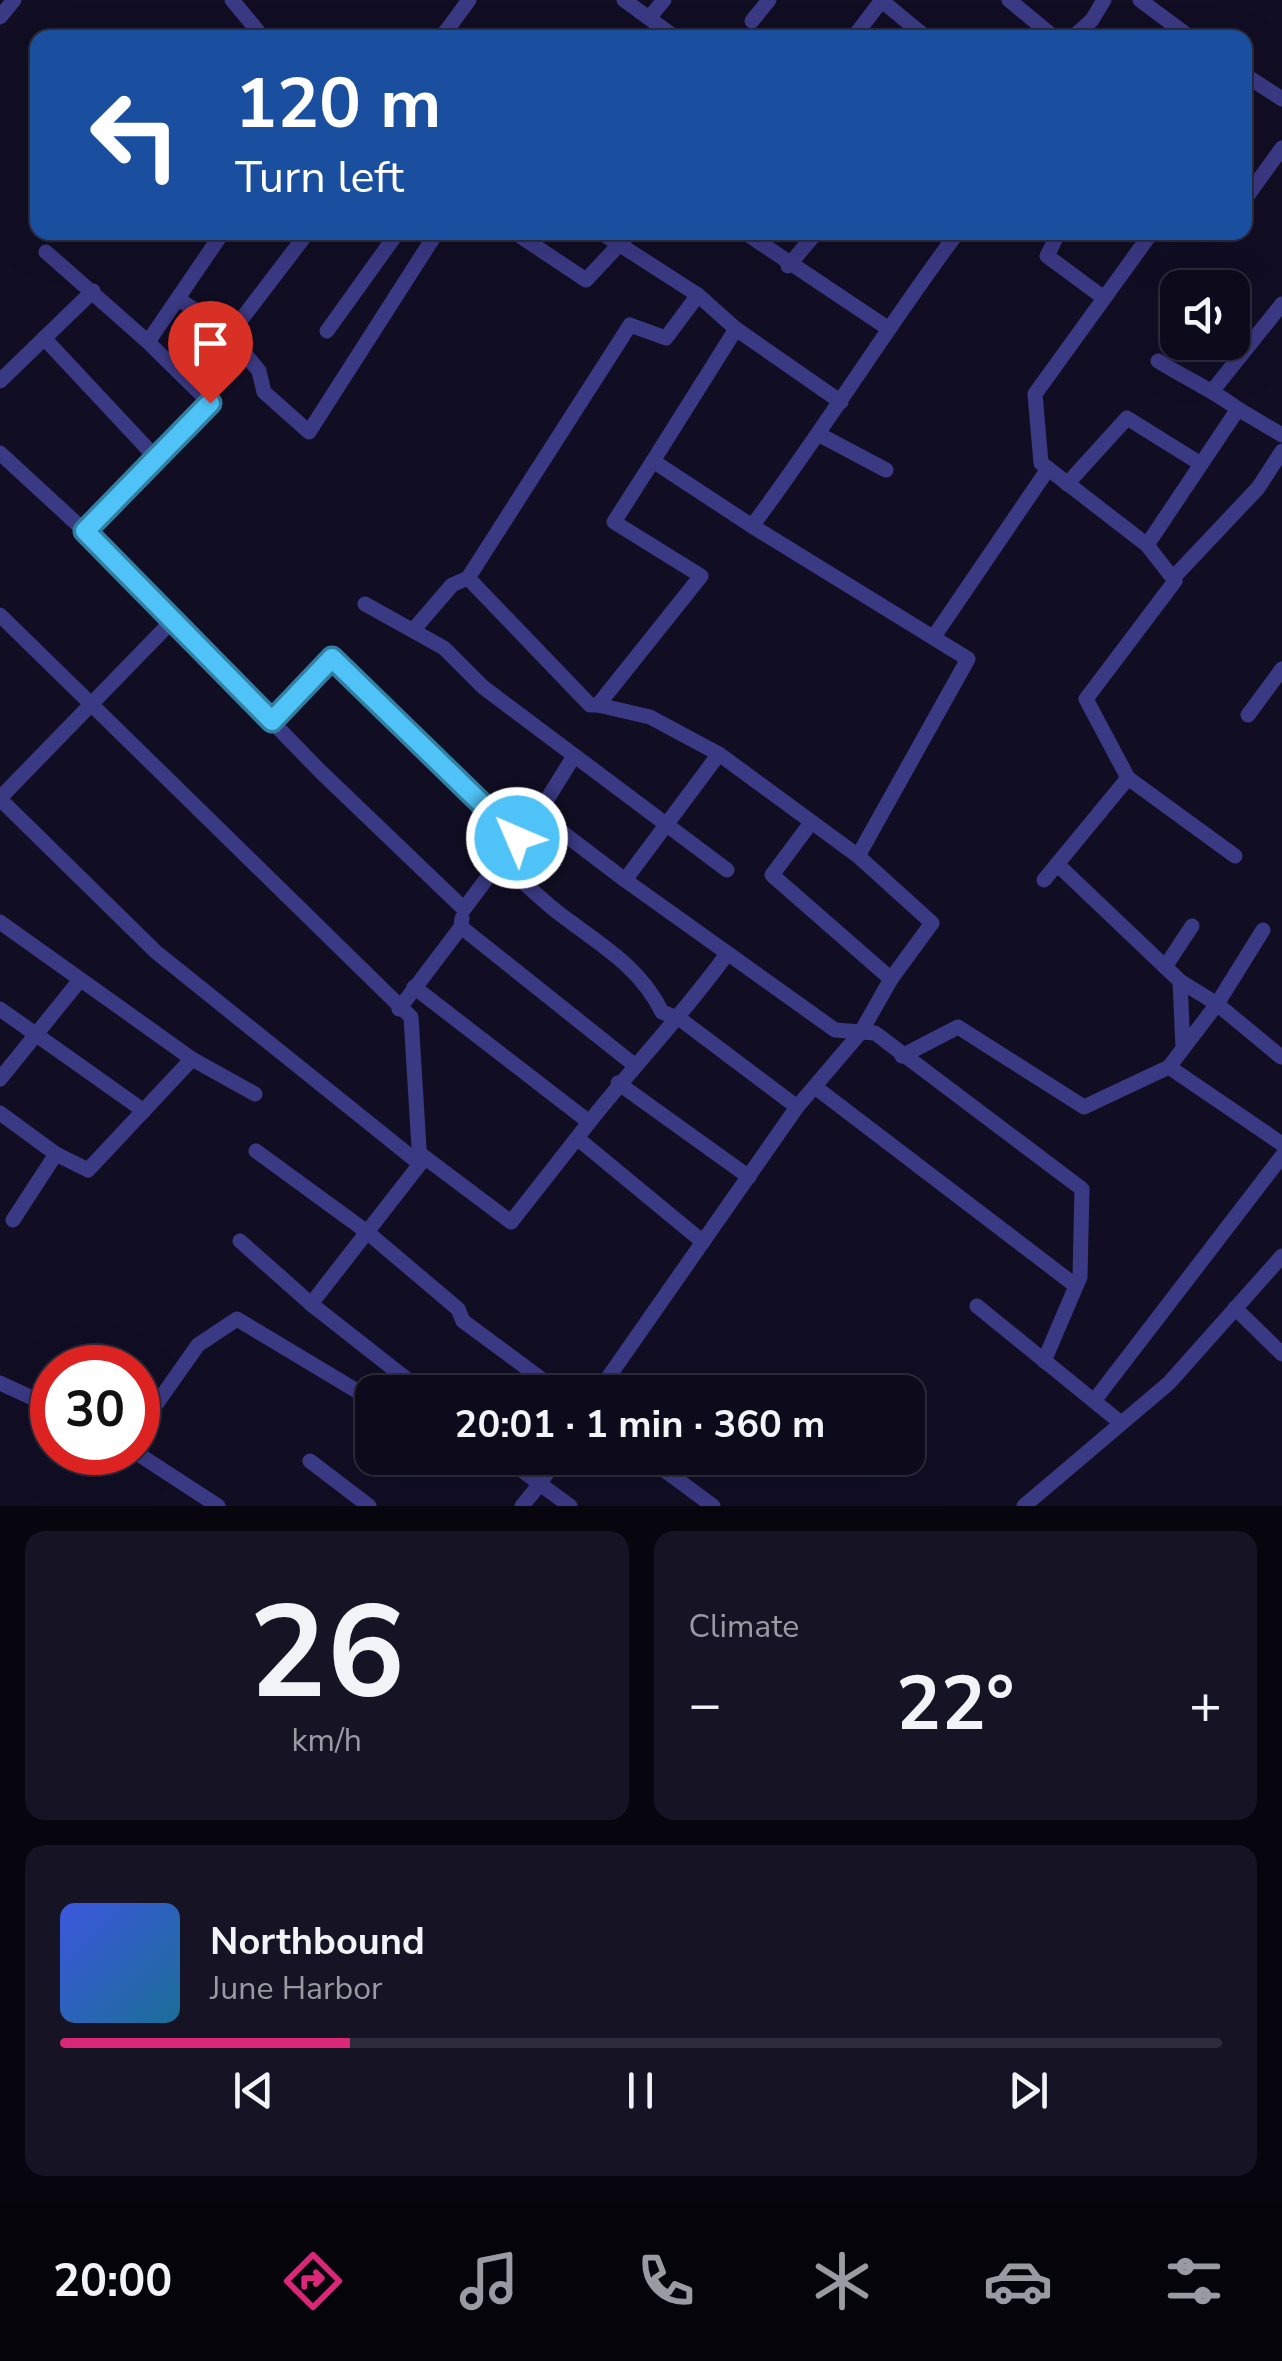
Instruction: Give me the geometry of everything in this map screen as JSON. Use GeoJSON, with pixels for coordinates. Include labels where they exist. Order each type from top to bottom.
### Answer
{"type":"FeatureCollection","features":[{"type":"Feature","properties":{"kind":"street"},"geometry":{"type":"LineString","coordinates":[[0,17],[14,0]]}},
{"type":"Feature","properties":{"kind":"street"},"geometry":{"type":"LineString","coordinates":[[232,0],[257,30]]}},
{"type":"Feature","properties":{"kind":"street"},"geometry":{"type":"LineString","coordinates":[[447,30],[469,0]]}},
{"type":"Feature","properties":{"kind":"street"},"geometry":{"type":"LineString","coordinates":[[624,0],[665,30]]}},
{"type":"Feature","properties":{"kind":"street"},"geometry":{"type":"LineString","coordinates":[[649,18],[664,0]]}},
{"type":"Feature","properties":{"kind":"street"},"geometry":{"type":"LineString","coordinates":[[752,21],[769,0]]}},
{"type":"Feature","properties":{"kind":"street"},"geometry":{"type":"LineString","coordinates":[[860,30],[882,0],[918,30]]}},
{"type":"Feature","properties":{"kind":"street"},"geometry":{"type":"LineString","coordinates":[[1010,0],[1046,30]]}},
{"type":"Feature","properties":{"kind":"street"},"geometry":{"type":"LineString","coordinates":[[1081,30],[1104,0]]}},
{"type":"Feature","properties":{"kind":"street"},"geometry":{"type":"LineString","coordinates":[[1140,0],[1180,30]]}},
{"type":"Feature","properties":{"kind":"street"},"geometry":{"type":"LineString","coordinates":[[1252,79],[1282,99]]}},
{"type":"Feature","properties":{"kind":"street"},"geometry":{"type":"LineString","coordinates":[[1252,189],[1282,148]]}},
{"type":"Feature","properties":{"kind":"street"},"geometry":{"type":"LineString","coordinates":[[148,342],[218,240]]}},
{"type":"Feature","properties":{"kind":"street"},"geometry":{"type":"LineString","coordinates":[[224,329],[234,329],[302,240]]}},
{"type":"Feature","properties":{"kind":"street"},"geometry":{"type":"LineString","coordinates":[[327,331],[392,240]]}},
{"type":"Feature","properties":{"kind":"street"},"geometry":{"type":"LineString","coordinates":[[178,299],[224,329],[259,371],[264,392],[309,432],[432,240]]}},
{"type":"Feature","properties":{"kind":"street"},"geometry":{"type":"LineString","coordinates":[[526,240],[586,280],[626,240]]}},
{"type":"Feature","properties":{"kind":"street"},"geometry":{"type":"LineString","coordinates":[[628,240],[736,329],[841,402]]}},
{"type":"Feature","properties":{"kind":"street"},"geometry":{"type":"LineString","coordinates":[[754,240],[886,328]]}},
{"type":"Feature","properties":{"kind":"street"},"geometry":{"type":"LineString","coordinates":[[788,266],[811,240]]}},
{"type":"Feature","properties":{"kind":"street"},"geometry":{"type":"LineString","coordinates":[[752,526],[820,436],[886,328],[952,240]]}},
{"type":"Feature","properties":{"kind":"street"},"geometry":{"type":"LineString","coordinates":[[1055,240],[1047,256],[1104,298]]}},
{"type":"Feature","properties":{"kind":"street"},"geometry":{"type":"LineString","coordinates":[[1146,240],[1035,394],[1041,464],[1146,546],[1173,578]]}},
{"type":"Feature","properties":{"kind":"street"},"geometry":{"type":"LineString","coordinates":[[46,252],[210,403],[85,531]]}},
{"type":"Feature","properties":{"kind":"street"},"geometry":{"type":"LineString","coordinates":[[0,381],[93,292]]}},
{"type":"Feature","properties":{"kind":"street"},"geometry":{"type":"LineString","coordinates":[[415,628],[452,585],[468,578],[630,325],[666,338],[698,295]]}},
{"type":"Feature","properties":{"kind":"street"},"geometry":{"type":"LineString","coordinates":[[1214,390],[1282,304]]}},
{"type":"Feature","properties":{"kind":"street"},"geometry":{"type":"LineString","coordinates":[[598,705],[701,576],[614,522],[736,329]]}},
{"type":"Feature","properties":{"kind":"street"},"geometry":{"type":"LineString","coordinates":[[44,338],[158,460]]}},
{"type":"Feature","properties":{"kind":"street"},"geometry":{"type":"LineString","coordinates":[[1158,361],[1202,388],[1214,390],[1282,435]]}},
{"type":"Feature","properties":{"kind":"street"},"geometry":{"type":"LineString","coordinates":[[1146,546],[1238,409]]}},
{"type":"Feature","properties":{"kind":"street"},"geometry":{"type":"LineString","coordinates":[[1067,484],[1128,418],[1202,464]]}},
{"type":"Feature","properties":{"kind":"street"},"geometry":{"type":"LineString","coordinates":[[820,436],[886,470]]}},
{"type":"Feature","properties":{"kind":"street"},"geometry":{"type":"LineString","coordinates":[[1234,856],[1128,778],[1086,699],[1173,578],[1258,488],[1282,451]]}},
{"type":"Feature","properties":{"kind":"street"},"geometry":{"type":"LineString","coordinates":[[0,454],[85,531],[464,909]]}},
{"type":"Feature","properties":{"kind":"street"},"geometry":{"type":"LineString","coordinates":[[653,461],[968,659],[858,856]]}},
{"type":"Feature","properties":{"kind":"street"},"geometry":{"type":"LineString","coordinates":[[935,636],[1048,470]]}},
{"type":"Feature","properties":{"kind":"street"},"geometry":{"type":"LineString","coordinates":[[468,578],[536,653],[590,704],[650,717],[719,754],[858,856],[932,923],[891,979],[862,1032],[797,1107],[610,1375]]}},
{"type":"Feature","properties":{"kind":"street"},"geometry":{"type":"LineString","coordinates":[[365,604],[415,628],[574,756],[727,870]]}},
{"type":"Feature","properties":{"kind":"street"},"geometry":{"type":"LineString","coordinates":[[0,615],[90,708],[399,1010],[411,1017],[419,1159],[368,1232],[310,1304]]}},
{"type":"Feature","properties":{"kind":"street"},"geometry":{"type":"LineString","coordinates":[[174,619],[0,799],[156,952],[419,1159],[511,1222],[633,1064],[680,1018],[727,954]]}},
{"type":"Feature","properties":{"kind":"street"},"geometry":{"type":"LineString","coordinates":[[272,721],[332,658],[517,838]]}},
{"type":"Feature","properties":{"kind":"street"},"geometry":{"type":"LineString","coordinates":[[1248,715],[1282,669]]}},
{"type":"Feature","properties":{"kind":"street"},"geometry":{"type":"LineString","coordinates":[[626,880],[719,754]]}},
{"type":"Feature","properties":{"kind":"street"},"geometry":{"type":"LineString","coordinates":[[399,1010],[461,927],[464,909],[538,814],[574,756]]}},
{"type":"Feature","properties":{"kind":"street"},"geometry":{"type":"LineString","coordinates":[[1044,880],[1128,778]]}},
{"type":"Feature","properties":{"kind":"street"},"geometry":{"type":"LineString","coordinates":[[538,814],[835,1030],[875,1033],[1082,1189],[1076,1286],[1044,1361]]}},
{"type":"Feature","properties":{"kind":"street"},"geometry":{"type":"LineString","coordinates":[[810,824],[772,875],[891,979]]}},
{"type":"Feature","properties":{"kind":"street"},"geometry":{"type":"LineString","coordinates":[[500,861],[560,915],[614,952],[650,987],[662,1012],[680,1018],[797,1107]]}},
{"type":"Feature","properties":{"kind":"street"},"geometry":{"type":"LineString","coordinates":[[1057,864],[1180,981],[1217,1004],[1281,1057]]}},
{"type":"Feature","properties":{"kind":"street"},"geometry":{"type":"LineString","coordinates":[[0,922],[192,1059],[255,1094]]}},
{"type":"Feature","properties":{"kind":"street"},"geometry":{"type":"LineString","coordinates":[[1166,968],[1192,926]]}},
{"type":"Feature","properties":{"kind":"street"},"geometry":{"type":"LineString","coordinates":[[461,927],[633,1064]]}},
{"type":"Feature","properties":{"kind":"street"},"geometry":{"type":"LineString","coordinates":[[902,1056],[958,1027],[1084,1107],[1169,1067],[1217,1004],[1264,930]]}},
{"type":"Feature","properties":{"kind":"street"},"geometry":{"type":"LineString","coordinates":[[0,1080],[80,980]]}},
{"type":"Feature","properties":{"kind":"street"},"geometry":{"type":"LineString","coordinates":[[1180,981],[1182,1048]]}},
{"type":"Feature","properties":{"kind":"street"},"geometry":{"type":"LineString","coordinates":[[414,987],[589,1122]]}},
{"type":"Feature","properties":{"kind":"street"},"geometry":{"type":"LineString","coordinates":[[0,1009],[144,1111]]}},
{"type":"Feature","properties":{"kind":"street"},"geometry":{"type":"LineString","coordinates":[[0,1112],[56,1154],[88,1170],[192,1059]]}},
{"type":"Feature","properties":{"kind":"street"},"geometry":{"type":"LineString","coordinates":[[1169,1067],[1282,1144]]}},
{"type":"Feature","properties":{"kind":"street"},"geometry":{"type":"LineString","coordinates":[[618,1083],[749,1177]]}},
{"type":"Feature","properties":{"kind":"street"},"geometry":{"type":"LineString","coordinates":[[814,1087],[1076,1286]]}},
{"type":"Feature","properties":{"kind":"street"},"geometry":{"type":"LineString","coordinates":[[576,1138],[703,1242]]}},
{"type":"Feature","properties":{"kind":"street"},"geometry":{"type":"LineString","coordinates":[[256,1151],[368,1232],[458,1308],[464,1322],[536,1375]]}},
{"type":"Feature","properties":{"kind":"street"},"geometry":{"type":"LineString","coordinates":[[13,1220],[56,1154]]}},
{"type":"Feature","properties":{"kind":"street"},"geometry":{"type":"LineString","coordinates":[[1094,1402],[1282,1156]]}},
{"type":"Feature","properties":{"kind":"street"},"geometry":{"type":"LineString","coordinates":[[240,1241],[310,1304],[401,1375]]}},
{"type":"Feature","properties":{"kind":"street"},"geometry":{"type":"LineString","coordinates":[[1024,1506],[1168,1382],[1282,1256]]}},
{"type":"Feature","properties":{"kind":"street"},"geometry":{"type":"LineString","coordinates":[[977,1306],[1121,1423]]}},
{"type":"Feature","properties":{"kind":"street"},"geometry":{"type":"LineString","coordinates":[[1235,1308],[1282,1354]]}},
{"type":"Feature","properties":{"kind":"street"},"geometry":{"type":"LineString","coordinates":[[160,1399],[198,1345],[237,1318],[355,1390]]}},
{"type":"Feature","properties":{"kind":"street"},"geometry":{"type":"LineString","coordinates":[[0,1382],[30,1396]]}},
{"type":"Feature","properties":{"kind":"street"},"geometry":{"type":"LineString","coordinates":[[310,1462],[370,1506]]}},
{"type":"Feature","properties":{"kind":"street"},"geometry":{"type":"LineString","coordinates":[[160,1468],[218,1506]]}},
{"type":"Feature","properties":{"kind":"street"},"geometry":{"type":"LineString","coordinates":[[528,1475],[570,1506]]}},
{"type":"Feature","properties":{"kind":"street"},"geometry":{"type":"LineString","coordinates":[[522,1506],[546,1475]]}},
{"type":"Feature","properties":{"kind":"street"},"geometry":{"type":"LineString","coordinates":[[671,1475],[714,1506]]}},
{"type":"Feature","properties":{"kind":"route"},"geometry":{"type":"LineString","coordinates":[[210,403],[85,531],[272,721],[332,658],[517,838]]}}]}
